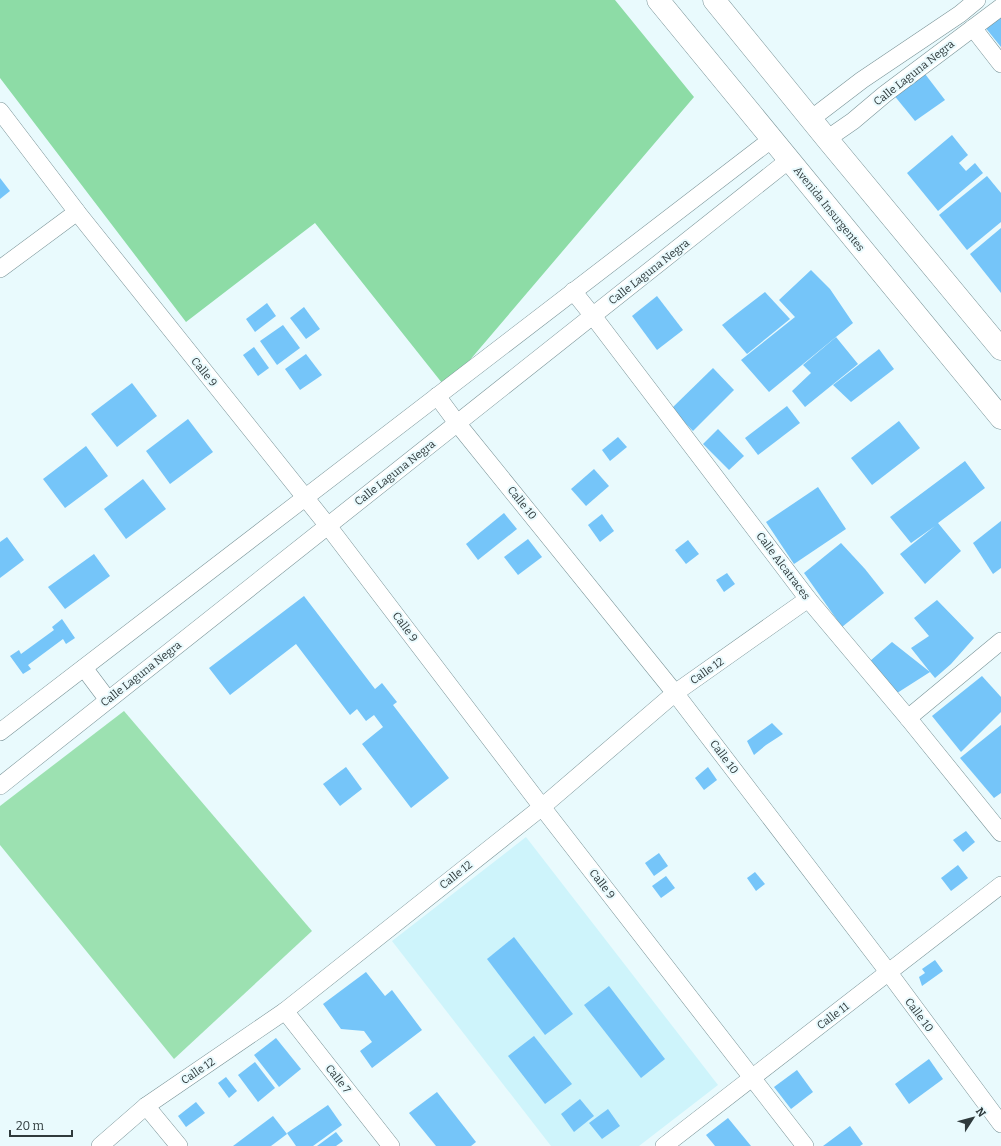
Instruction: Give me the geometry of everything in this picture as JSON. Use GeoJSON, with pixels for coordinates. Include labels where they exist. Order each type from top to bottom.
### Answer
{"type":"FeatureCollection","features":[{"type":"Feature","properties":{"kind":"main road","name":"Avenida Insurgentes"},"geometry":{"type":"LineString","coordinates":[[658,0],[1001,418]]}},
{"type":"Feature","properties":{"kind":"main road"},"geometry":{"type":"LineString","coordinates":[[714,0],[1001,349]]}},
{"type":"Feature","properties":{"kind":"street","name":"Calle Laguna Negra"},"geometry":{"type":"LineString","coordinates":[[811,119],[862,80],[960,14],[977,0]]}},
{"type":"Feature","properties":{"kind":"street","name":"Calle Laguna Negra"},"geometry":{"type":"LineString","coordinates":[[827,139],[853,121],[885,94],[1001,7]]}},
{"type":"Feature","properties":{"kind":"street"},"geometry":{"type":"LineString","coordinates":[[973,28],[1001,64]]}},
{"type":"Feature","properties":{"kind":"street","name":"Calle 9"},"geometry":{"type":"LineString","coordinates":[[0,111],[77,212],[328,526],[542,807],[805,1146]]}},
{"type":"Feature","properties":{"kind":"street"},"geometry":{"type":"LineString","coordinates":[[0,732],[772,139]]}},
{"type":"Feature","properties":{"kind":"street","name":"Calle Laguna Negra"},"geometry":{"type":"LineString","coordinates":[[0,786],[789,160]]}},
{"type":"Feature","properties":{"kind":"street"},"geometry":{"type":"LineString","coordinates":[[0,269],[77,212]]}},
{"type":"Feature","properties":{"kind":"street","name":"Calle Alcatraces"},"geometry":{"type":"LineString","coordinates":[[573,291],[808,599],[908,718],[1001,833]]}},
{"type":"Feature","properties":{"kind":"street","name":"Calle 10"},"geometry":{"type":"LineString","coordinates":[[437,396],[457,423],[675,693],[889,973],[1001,1124]]}},
{"type":"Feature","properties":{"kind":"street","name":"Calle 12"},"geometry":{"type":"LineString","coordinates":[[100,1146],[146,1106],[285,1011],[542,807],[675,693],[808,599]]}},
{"type":"Feature","properties":{"kind":"street"},"geometry":{"type":"LineString","coordinates":[[908,718],[1001,642]]}},
{"type":"Feature","properties":{"kind":"street"},"geometry":{"type":"LineString","coordinates":[[84,668],[108,700]]}},
{"type":"Feature","properties":{"kind":"street","name":"Calle 11"},"geometry":{"type":"LineString","coordinates":[[664,1146],[1001,885]]}},
{"type":"Feature","properties":{"kind":"street","name":"Calle 7"},"geometry":{"type":"LineString","coordinates":[[285,1011],[391,1146]]}},
{"type":"Feature","properties":{"kind":"street"},"geometry":{"type":"LineString","coordinates":[[146,1106],[179,1146]]}},
{"type":"Feature","properties":{"kind":"shaded area"},"geometry":{"type":"Polygon","coordinates":[[[526,837],[718,1085],[639,1146],[551,1146],[392,941],[526,837]]]}},
{"type":"Feature","properties":{"kind":"green space"},"geometry":{"type":"Polygon","coordinates":[[[0,0],[615,0],[694,97],[446,388],[315,223],[186,322],[0,78],[0,0]]]}},
{"type":"Feature","properties":{"kind":"green space"},"geometry":{"type":"Polygon","coordinates":[[[124,711],[312,931],[174,1059],[0,845],[0,806],[124,711]]]}},
{"type":"Feature","properties":{"kind":"building"},"geometry":{"type":"Polygon","coordinates":[[[1001,12],[1001,47],[984,26],[1001,12]]]}},
{"type":"Feature","properties":{"kind":"building"},"geometry":{"type":"Polygon","coordinates":[[[922,70],[945,100],[915,121],[893,94],[922,70]]]}},
{"type":"Feature","properties":{"kind":"building"},"geometry":{"type":"Polygon","coordinates":[[[952,135],[968,155],[959,163],[966,171],[975,163],[983,173],[938,211],[907,173],[952,135]]]}},
{"type":"Feature","properties":{"kind":"building"},"geometry":{"type":"Polygon","coordinates":[[[987,176],[1001,193],[1001,222],[967,250],[939,215],[987,176]]]}},
{"type":"Feature","properties":{"kind":"building"},"geometry":{"type":"Polygon","coordinates":[[[0,178],[10,191],[0,199],[0,178]]]}},
{"type":"Feature","properties":{"kind":"building"},"geometry":{"type":"Polygon","coordinates":[[[1001,228],[1001,293],[970,254],[1001,228]]]}},
{"type":"Feature","properties":{"kind":"building"},"geometry":{"type":"Polygon","coordinates":[[[811,270],[830,289],[853,323],[769,392],[741,360],[795,317],[779,300],[811,270]]]}},
{"type":"Feature","properties":{"kind":"building"},"geometry":{"type":"Polygon","coordinates":[[[765,292],[790,319],[747,354],[722,325],[765,292]]]}},
{"type":"Feature","properties":{"kind":"building"},"geometry":{"type":"Polygon","coordinates":[[[657,296],[683,330],[657,350],[632,316],[657,296]]]}},
{"type":"Feature","properties":{"kind":"building"},"geometry":{"type":"Polygon","coordinates":[[[267,303],[276,316],[255,332],[246,319],[267,303]]]}},
{"type":"Feature","properties":{"kind":"building"},"geometry":{"type":"Polygon","coordinates":[[[304,307],[320,329],[306,339],[290,318],[304,307]]]}},
{"type":"Feature","properties":{"kind":"building"},"geometry":{"type":"Polygon","coordinates":[[[283,325],[300,348],[277,365],[260,341],[283,325]]]}},
{"type":"Feature","properties":{"kind":"building"},"geometry":{"type":"Polygon","coordinates":[[[836,337],[858,364],[805,407],[792,391],[811,373],[803,365],[836,337]]]}},
{"type":"Feature","properties":{"kind":"building"},"geometry":{"type":"Polygon","coordinates":[[[254,347],[269,368],[258,376],[243,355],[254,347]]]}},
{"type":"Feature","properties":{"kind":"building"},"geometry":{"type":"Polygon","coordinates":[[[879,349],[894,369],[851,402],[833,385],[879,349]]]}},
{"type":"Feature","properties":{"kind":"building"},"geometry":{"type":"Polygon","coordinates":[[[306,354],[322,375],[300,390],[285,369],[306,354]]]}},
{"type":"Feature","properties":{"kind":"building"},"geometry":{"type":"Polygon","coordinates":[[[713,368],[734,390],[693,431],[671,409],[713,368]]]}},
{"type":"Feature","properties":{"kind":"building"},"geometry":{"type":"Polygon","coordinates":[[[132,383],[157,416],[117,447],[91,414],[132,383]]]}},
{"type":"Feature","properties":{"kind":"building"},"geometry":{"type":"Polygon","coordinates":[[[787,406],[800,423],[758,455],[745,438],[787,406]]]}},
{"type":"Feature","properties":{"kind":"building"},"geometry":{"type":"Polygon","coordinates":[[[188,419],[213,452],[170,484],[146,451],[188,419]]]}},
{"type":"Feature","properties":{"kind":"building"},"geometry":{"type":"Polygon","coordinates":[[[899,421],[920,448],[872,485],[851,458],[899,421]]]}},
{"type":"Feature","properties":{"kind":"building"},"geometry":{"type":"Polygon","coordinates":[[[718,429],[744,456],[729,470],[703,444],[718,429]]]}},
{"type":"Feature","properties":{"kind":"building"},"geometry":{"type":"Polygon","coordinates":[[[618,437],[627,447],[610,461],[602,450],[618,437]]]}},
{"type":"Feature","properties":{"kind":"building"},"geometry":{"type":"Polygon","coordinates":[[[86,446],[108,476],[65,508],[43,479],[86,446]]]}},
{"type":"Feature","properties":{"kind":"building"},"geometry":{"type":"Polygon","coordinates":[[[965,461],[985,488],[938,523],[961,551],[925,584],[900,554],[935,526],[911,543],[890,517],[965,461]]]}},
{"type":"Feature","properties":{"kind":"building"},"geometry":{"type":"Polygon","coordinates":[[[594,469],[609,486],[586,506],[571,489],[594,469]]]}},
{"type":"Feature","properties":{"kind":"building"},"geometry":{"type":"Polygon","coordinates":[[[143,479],[166,509],[126,539],[104,509],[143,479]]]}},
{"type":"Feature","properties":{"kind":"building"},"geometry":{"type":"Polygon","coordinates":[[[818,487],[846,529],[794,564],[766,522],[818,487]]]}},
{"type":"Feature","properties":{"kind":"building"},"geometry":{"type":"Polygon","coordinates":[[[504,513],[517,529],[478,560],[466,544],[504,513]]]}},
{"type":"Feature","properties":{"kind":"building"},"geometry":{"type":"Polygon","coordinates":[[[602,514],[614,531],[600,542],[588,525],[602,514]]]}},
{"type":"Feature","properties":{"kind":"building"},"geometry":{"type":"Polygon","coordinates":[[[1001,521],[1001,568],[993,574],[973,543],[1001,521]]]}},
{"type":"Feature","properties":{"kind":"building"},"geometry":{"type":"Polygon","coordinates":[[[7,537],[24,560],[0,578],[0,542],[7,537]]]}},
{"type":"Feature","properties":{"kind":"building"},"geometry":{"type":"Polygon","coordinates":[[[528,539],[542,557],[518,575],[504,557],[528,539]]]}},
{"type":"Feature","properties":{"kind":"building"},"geometry":{"type":"Polygon","coordinates":[[[688,540],[699,554],[686,564],[675,550],[688,540]]]}},
{"type":"Feature","properties":{"kind":"building"},"geometry":{"type":"Polygon","coordinates":[[[841,543],[865,569],[884,593],[842,627],[804,573],[841,543]]]}},
{"type":"Feature","properties":{"kind":"building"},"geometry":{"type":"Polygon","coordinates":[[[94,554],[110,576],[65,609],[48,587],[94,554]]]}},
{"type":"Feature","properties":{"kind":"building"},"geometry":{"type":"Polygon","coordinates":[[[727,573],[735,584],[724,592],[716,580],[727,573]]]}},
{"type":"Feature","properties":{"kind":"building"},"geometry":{"type":"Polygon","coordinates":[[[304,596],[375,689],[382,683],[397,702],[393,705],[449,778],[411,808],[362,744],[383,727],[374,715],[366,721],[357,709],[350,715],[296,644],[230,695],[209,668],[304,596]]]}},
{"type":"Feature","properties":{"kind":"building"},"geometry":{"type":"Polygon","coordinates":[[[937,600],[974,638],[951,664],[935,678],[911,648],[929,636],[914,618],[937,600]]]}},
{"type":"Feature","properties":{"kind":"building"},"geometry":{"type":"Polygon","coordinates":[[[62,619],[75,638],[66,644],[63,639],[28,665],[31,669],[23,674],[10,656],[19,650],[21,654],[54,630],[52,627],[62,619]]]}},
{"type":"Feature","properties":{"kind":"building"},"geometry":{"type":"Polygon","coordinates":[[[892,642],[930,672],[894,695],[870,661],[892,642]]]}},
{"type":"Feature","properties":{"kind":"building"},"geometry":{"type":"Polygon","coordinates":[[[982,676],[1001,697],[1001,712],[961,752],[932,716],[982,676]]]}},
{"type":"Feature","properties":{"kind":"building"},"geometry":{"type":"Polygon","coordinates":[[[772,723],[783,734],[754,755],[747,741],[772,723]]]}},
{"type":"Feature","properties":{"kind":"building"},"geometry":{"type":"Polygon","coordinates":[[[1001,725],[1001,793],[994,798],[960,758],[1001,725]]]}},
{"type":"Feature","properties":{"kind":"building"},"geometry":{"type":"Polygon","coordinates":[[[346,767],[362,789],[340,806],[323,784],[346,767]]]}},
{"type":"Feature","properties":{"kind":"building"},"geometry":{"type":"Polygon","coordinates":[[[708,767],[717,780],[704,790],[695,778],[708,767]]]}},
{"type":"Feature","properties":{"kind":"building"},"geometry":{"type":"Polygon","coordinates":[[[966,831],[975,842],[963,852],[953,840],[966,831]]]}},
{"type":"Feature","properties":{"kind":"building"},"geometry":{"type":"Polygon","coordinates":[[[659,853],[668,866],[654,876],[645,863],[659,853]]]}},
{"type":"Feature","properties":{"kind":"building"},"geometry":{"type":"Polygon","coordinates":[[[958,865],[968,878],[951,891],[941,878],[958,865]]]}},
{"type":"Feature","properties":{"kind":"building"},"geometry":{"type":"Polygon","coordinates":[[[755,872],[765,884],[756,891],[747,878],[755,872]]]}},
{"type":"Feature","properties":{"kind":"building"},"geometry":{"type":"Polygon","coordinates":[[[666,876],[675,888],[661,898],[652,886],[666,876]]]}},
{"type":"Feature","properties":{"kind":"building"},"geometry":{"type":"Polygon","coordinates":[[[514,937],[573,1014],[545,1035],[487,959],[514,937]]]}},
{"type":"Feature","properties":{"kind":"building"},"geometry":{"type":"Polygon","coordinates":[[[935,960],[943,971],[922,986],[919,977],[925,973],[922,969],[935,960]]]}},
{"type":"Feature","properties":{"kind":"building"},"geometry":{"type":"Polygon","coordinates":[[[366,972],[385,996],[392,990],[422,1030],[372,1068],[360,1051],[372,1042],[364,1031],[341,1029],[323,1004],[366,972]]]}},
{"type":"Feature","properties":{"kind":"building"},"geometry":{"type":"Polygon","coordinates":[[[609,986],[665,1059],[641,1078],[584,1005],[609,986]]]}},
{"type":"Feature","properties":{"kind":"building"},"geometry":{"type":"Polygon","coordinates":[[[534,1036],[572,1084],[545,1104],[508,1056],[534,1036]]]}},
{"type":"Feature","properties":{"kind":"building"},"geometry":{"type":"Polygon","coordinates":[[[276,1038],[301,1069],[279,1087],[254,1055],[276,1038]]]}},
{"type":"Feature","properties":{"kind":"building"},"geometry":{"type":"Polygon","coordinates":[[[929,1059],[943,1079],[909,1104],[895,1084],[929,1059]]]}},
{"type":"Feature","properties":{"kind":"building"},"geometry":{"type":"Polygon","coordinates":[[[255,1062],[275,1088],[258,1102],[238,1075],[255,1062]]]}},
{"type":"Feature","properties":{"kind":"building"},"geometry":{"type":"Polygon","coordinates":[[[797,1070],[813,1092],[791,1109],[774,1087],[797,1070]]]}},
{"type":"Feature","properties":{"kind":"building"},"geometry":{"type":"Polygon","coordinates":[[[226,1077],[237,1091],[229,1098],[218,1083],[226,1077]]]}},
{"type":"Feature","properties":{"kind":"building"},"geometry":{"type":"Polygon","coordinates":[[[437,1092],[476,1142],[471,1146],[436,1146],[409,1113],[437,1092]]]}},
{"type":"Feature","properties":{"kind":"building"},"geometry":{"type":"Polygon","coordinates":[[[580,1099],[594,1116],[574,1132],[561,1114],[580,1099]]]}},
{"type":"Feature","properties":{"kind":"building"},"geometry":{"type":"Polygon","coordinates":[[[196,1102],[205,1113],[186,1127],[178,1116],[196,1102]]]}},
{"type":"Feature","properties":{"kind":"building"},"geometry":{"type":"Polygon","coordinates":[[[328,1105],[342,1125],[313,1146],[296,1146],[287,1133],[328,1105]]]}},
{"type":"Feature","properties":{"kind":"building"},"geometry":{"type":"Polygon","coordinates":[[[608,1109],[620,1126],[602,1139],[589,1123],[608,1109]]]}},
{"type":"Feature","properties":{"kind":"building"},"geometry":{"type":"Polygon","coordinates":[[[273,1116],[287,1134],[271,1146],[233,1146],[273,1116]]]}},
{"type":"Feature","properties":{"kind":"building"},"geometry":{"type":"Polygon","coordinates":[[[728,1118],[751,1146],[715,1146],[706,1135],[728,1118]]]}},
{"type":"Feature","properties":{"kind":"building"},"geometry":{"type":"Polygon","coordinates":[[[850,1126],[863,1144],[860,1146],[823,1146],[850,1126]]]}},
{"type":"Feature","properties":{"kind":"building"},"geometry":{"type":"Polygon","coordinates":[[[336,1132],[343,1141],[336,1146],[317,1146],[336,1132]]]}}]}
